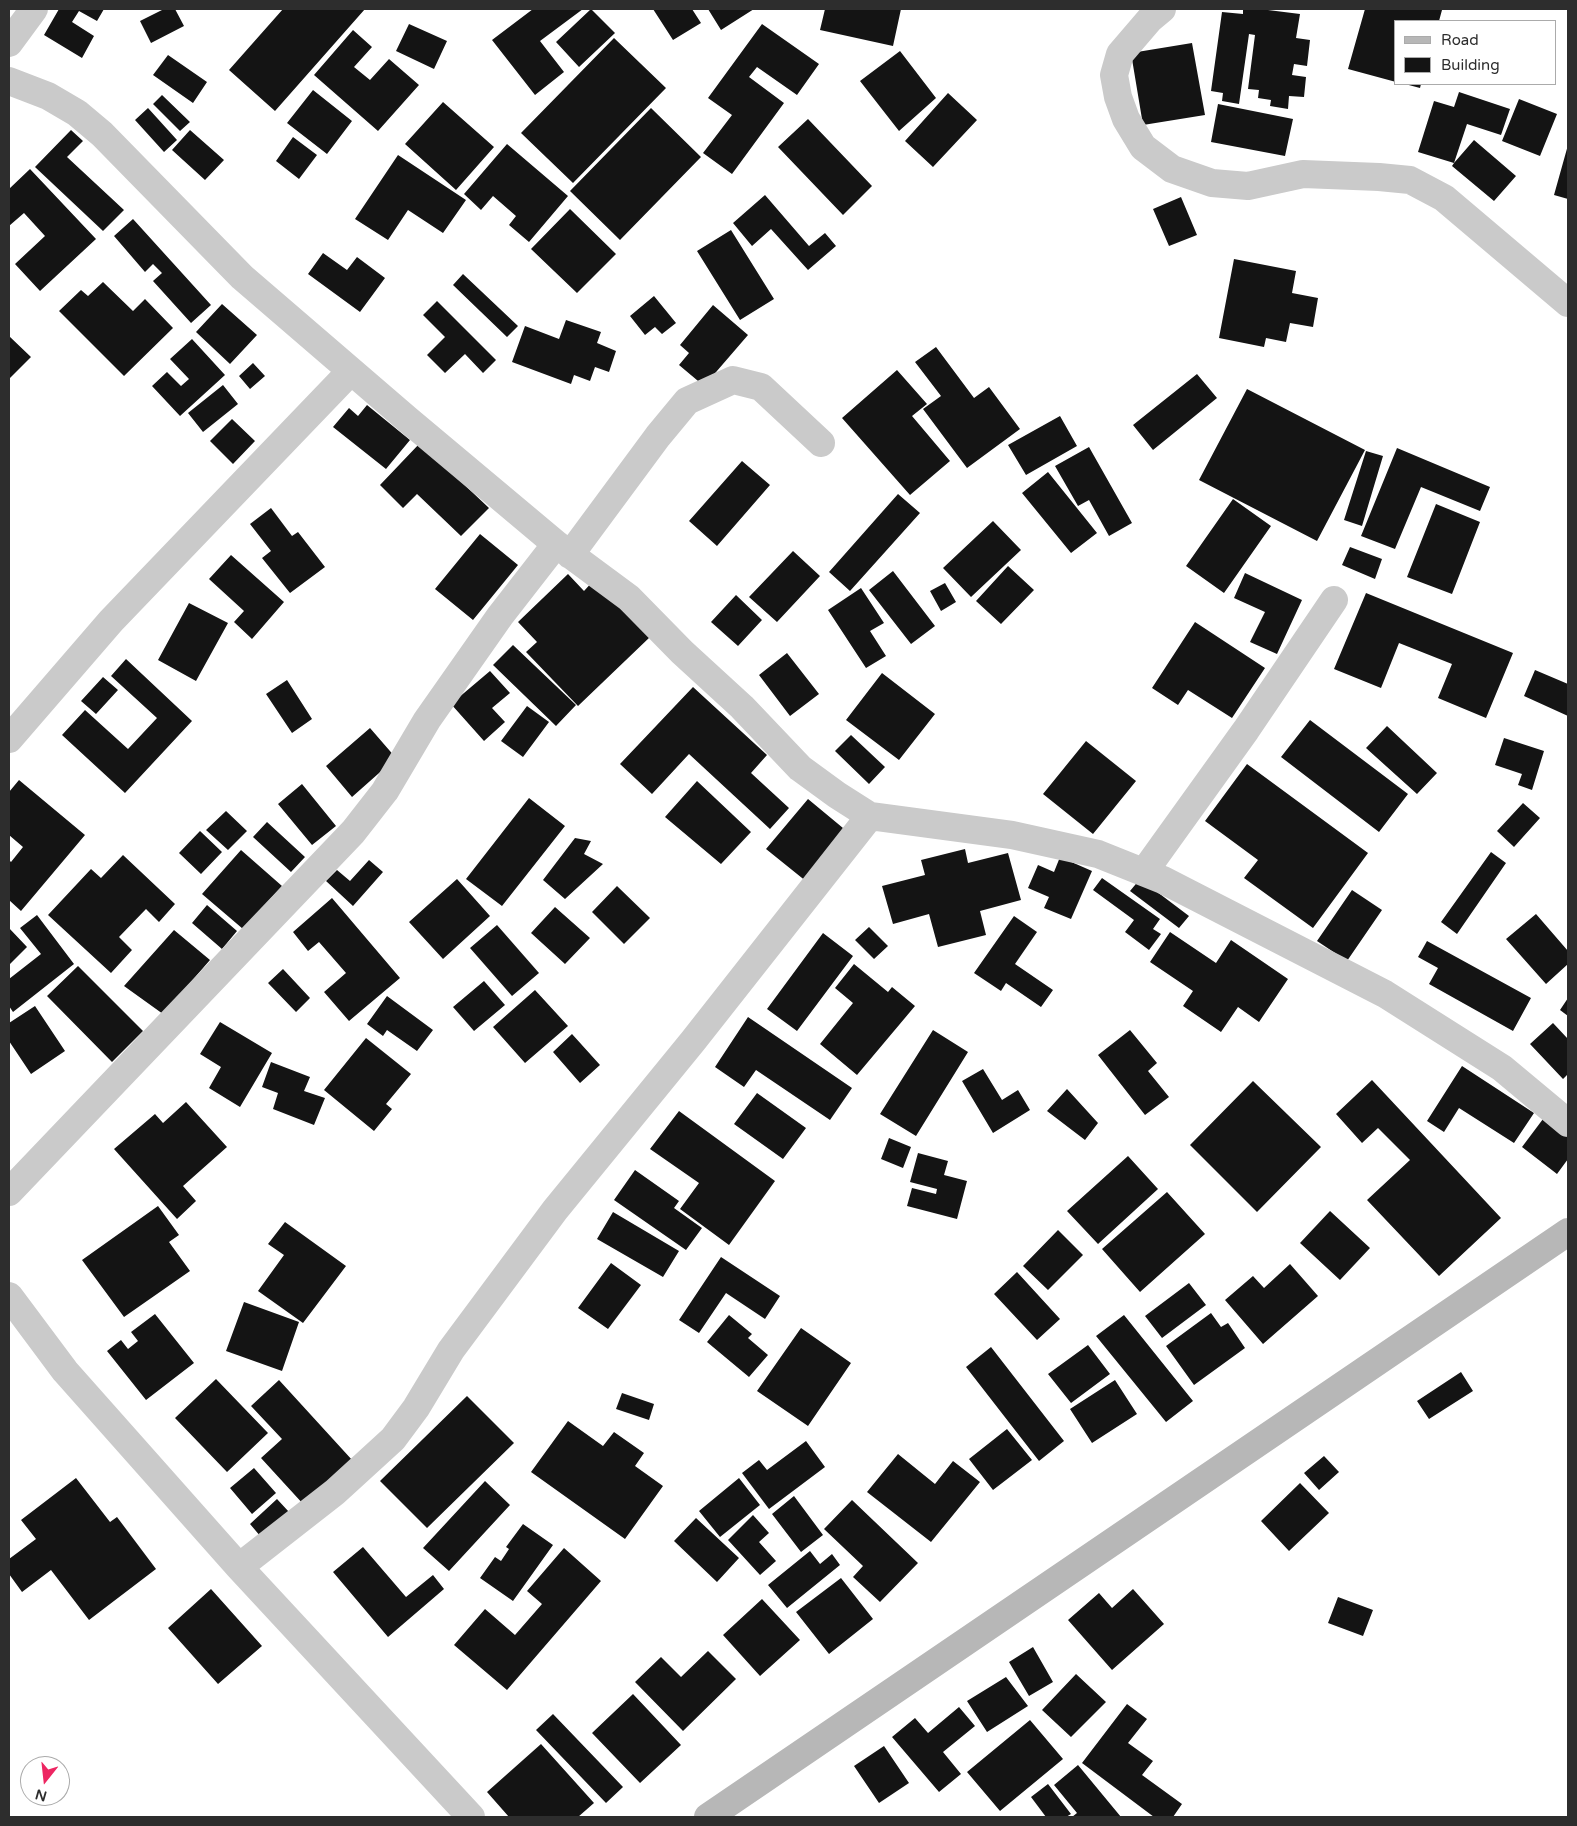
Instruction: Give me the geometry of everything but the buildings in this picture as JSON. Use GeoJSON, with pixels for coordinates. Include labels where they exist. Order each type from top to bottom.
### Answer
{"type":"FeatureCollection","features":[{"type":"Feature","properties":{"kind":"main road"},"geometry":{"type":"LineString","coordinates":[[708,1817],[1568,1232]]}},
{"type":"Feature","properties":{"kind":"street"},"geometry":{"type":"LineString","coordinates":[[9,43],[34,9]]}},
{"type":"Feature","properties":{"kind":"street"},"geometry":{"type":"LineString","coordinates":[[1162,9],[1150,19],[1120,54],[1114,74],[1118,97],[1126,120],[1143,147],[1172,169],[1212,183],[1248,186],[1303,174],[1410,180],[1444,198],[1568,303]]}},
{"type":"Feature","properties":{"kind":"street"},"geometry":{"type":"LineString","coordinates":[[9,81],[48,96],[77,113],[102,134],[242,277],[563,549],[629,598],[682,652],[742,707],[800,768],[837,795],[870,816],[1012,835],[1098,854],[1163,880],[1385,994],[1502,1068],[1568,1123]]}},
{"type":"Feature","properties":{"kind":"street"},"geometry":{"type":"LineString","coordinates":[[9,739],[111,621],[351,371]]}},
{"type":"Feature","properties":{"kind":"street"},"geometry":{"type":"LineString","coordinates":[[9,1192],[353,832],[385,791],[427,720],[500,616],[563,549],[687,401],[733,380],[761,387],[821,443]]}},
{"type":"Feature","properties":{"kind":"street"},"geometry":{"type":"LineString","coordinates":[[1144,872],[1246,730],[1334,600]]}},
{"type":"Feature","properties":{"kind":"street"},"geometry":{"type":"LineString","coordinates":[[239,1567],[335,1492],[393,1439],[416,1408],[451,1350],[555,1210],[693,1041],[870,816]]}},
{"type":"Feature","properties":{"kind":"street"},"geometry":{"type":"LineString","coordinates":[[9,1296],[65,1371],[239,1567],[471,1817]]}}]}
